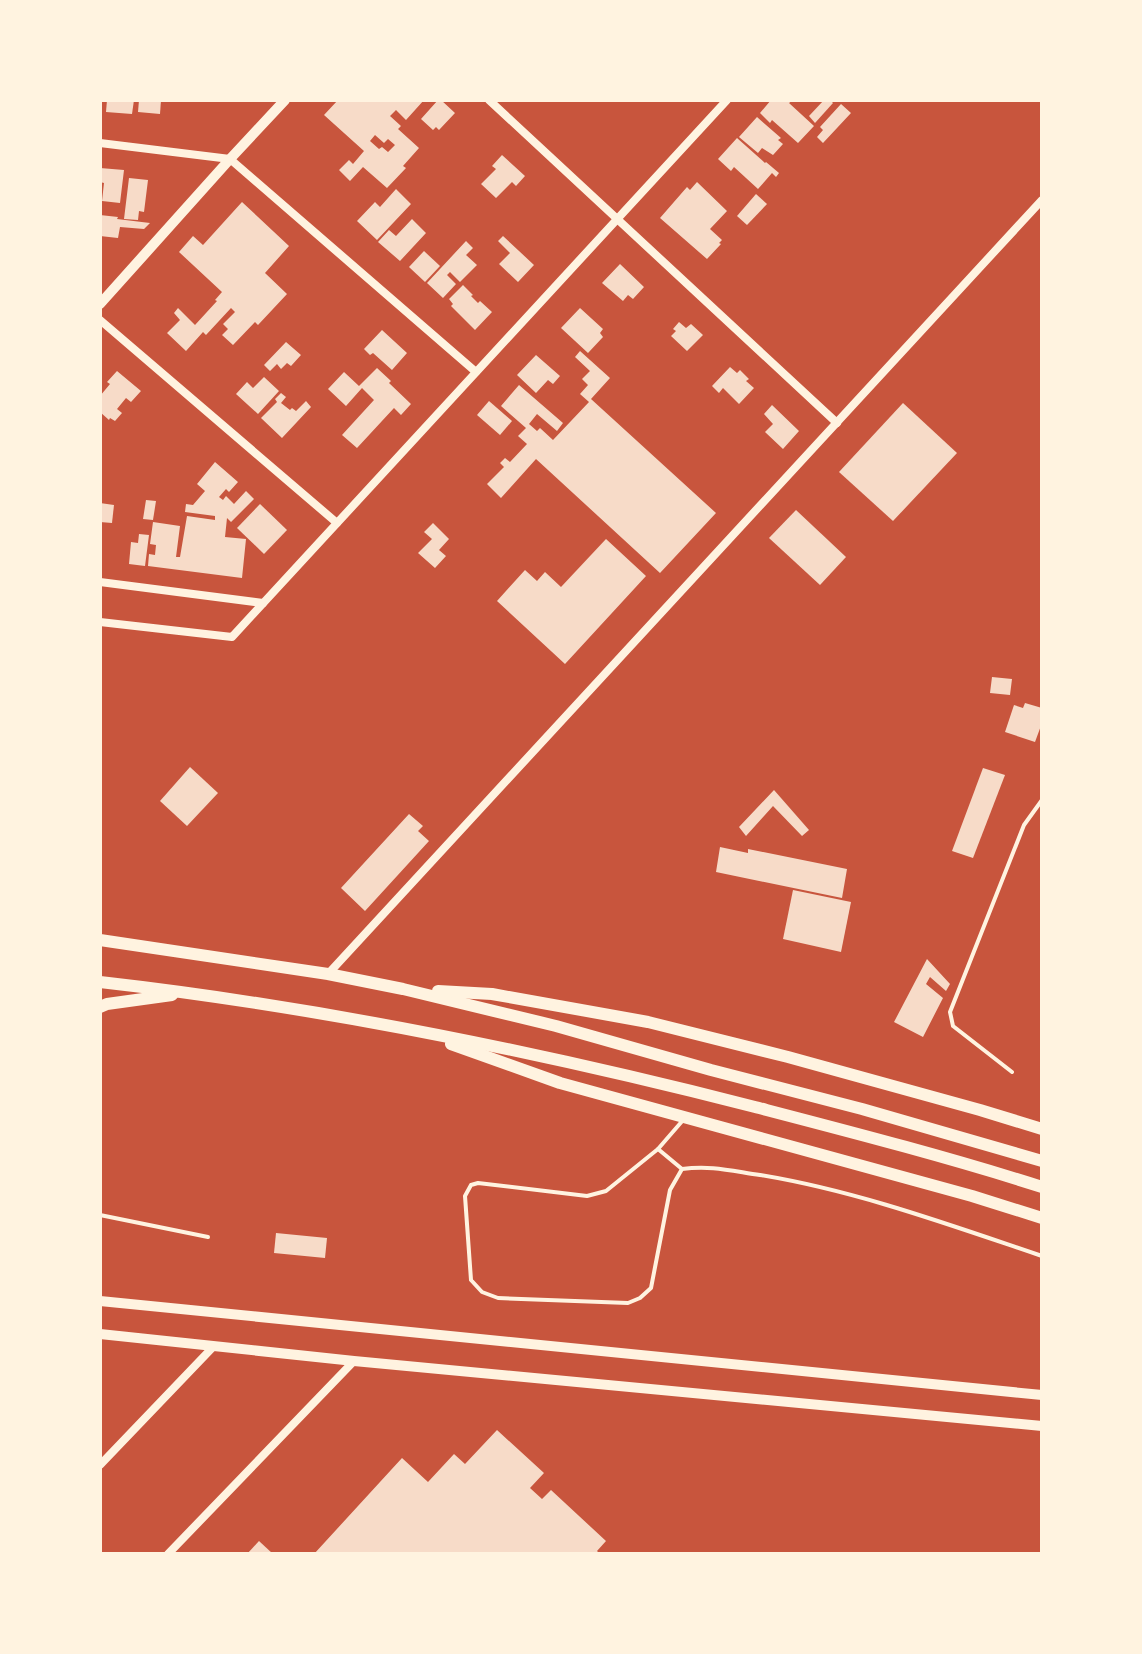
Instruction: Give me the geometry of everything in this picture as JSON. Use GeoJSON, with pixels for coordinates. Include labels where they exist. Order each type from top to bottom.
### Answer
{"type":"FeatureCollection","features":[{"type":"Feature","properties":{"kind":"highway"},"geometry":{"type":"LineString","coordinates":[[100,940],[328,974],[403,989],[556,1026],[1042,1161]]}},
{"type":"Feature","properties":{"kind":"highway"},"geometry":{"type":"LineString","coordinates":[[100,982],[188,992],[406,1028],[526,1053],[867,1136],[1042,1187]]}},
{"type":"Feature","properties":{"kind":"highway"},"geometry":{"type":"LineString","coordinates":[[403,989],[492,994],[648,1022],[832,1069],[1042,1129]]}},
{"type":"Feature","properties":{"kind":"highway"},"geometry":{"type":"LineString","coordinates":[[100,1007],[188,992]]}},
{"type":"Feature","properties":{"kind":"highway"},"geometry":{"type":"LineString","coordinates":[[406,1028],[560,1083],[1042,1218]]}},
{"type":"Feature","properties":{"kind":"street"},"geometry":{"type":"LineString","coordinates":[[100,304],[285,100]]}},
{"type":"Feature","properties":{"kind":"street"},"geometry":{"type":"LineString","coordinates":[[489,100],[500,104],[617,220],[837,423]]}},
{"type":"Feature","properties":{"kind":"street"},"geometry":{"type":"LineString","coordinates":[[100,622],[232,637],[727,100]]}},
{"type":"Feature","properties":{"kind":"street"},"geometry":{"type":"LineString","coordinates":[[100,143],[230,159],[476,372]]}},
{"type":"Feature","properties":{"kind":"street"},"geometry":{"type":"LineString","coordinates":[[328,974],[1042,200]]}},
{"type":"Feature","properties":{"kind":"street"},"geometry":{"type":"LineString","coordinates":[[100,320],[337,523]]}},
{"type":"Feature","properties":{"kind":"street"},"geometry":{"type":"LineString","coordinates":[[100,582],[263,603]]}},
{"type":"Feature","properties":{"kind":"street"},"geometry":{"type":"LineString","coordinates":[[100,1301],[1042,1395]]}},
{"type":"Feature","properties":{"kind":"street"},"geometry":{"type":"LineString","coordinates":[[100,1334],[1042,1426]]}},
{"type":"Feature","properties":{"kind":"street"},"geometry":{"type":"LineString","coordinates":[[100,1465],[213,1347]]}},
{"type":"Feature","properties":{"kind":"street"},"geometry":{"type":"LineString","coordinates":[[168,1554],[354,1361]]}},
{"type":"Feature","properties":{"kind":"lane"},"geometry":{"type":"LineString","coordinates":[[1012,1072],[953,1026],[950,1012],[1024,825],[1042,800]]}},
{"type":"Feature","properties":{"kind":"lane"},"geometry":{"type":"LineString","coordinates":[[682,1169],[670,1190],[651,1288],[640,1298],[628,1303],[498,1298],[482,1292],[471,1280],[465,1196],[471,1185],[478,1183],[587,1196],[606,1191],[658,1149],[686,1117]]}},
{"type":"Feature","properties":{"kind":"lane"},"geometry":{"type":"LineString","coordinates":[[658,1149],[682,1169],[705,1166],[797,1181],[928,1217],[1042,1256]]}},
{"type":"Feature","properties":{"kind":"lane"},"geometry":{"type":"LineString","coordinates":[[100,1215],[208,1237]]}},
{"type":"Feature","properties":{"kind":"building"},"geometry":{"type":"Polygon","coordinates":[[[107,100],[134,100],[132,114],[106,112],[107,100]]]}},
{"type":"Feature","properties":{"kind":"building"},"geometry":{"type":"Polygon","coordinates":[[[139,100],[161,100],[160,114],[138,112],[139,100]]]}},
{"type":"Feature","properties":{"kind":"building"},"geometry":{"type":"Polygon","coordinates":[[[338,100],[424,100],[406,120],[396,110],[390,116],[401,126],[398,129],[419,148],[387,188],[363,167],[350,181],[339,170],[349,160],[353,164],[364,151],[324,115],[338,100]],[[375,135],[370,141],[388,152],[395,145],[388,139],[384,143],[375,135]]]}},
{"type":"Feature","properties":{"kind":"building"},"geometry":{"type":"Polygon","coordinates":[[[438,100],[455,113],[439,130],[436,127],[433,130],[421,119],[438,100]]]}},
{"type":"Feature","properties":{"kind":"building"},"geometry":{"type":"Polygon","coordinates":[[[771,100],[793,100],[789,103],[814,126],[798,143],[760,113],[771,100]]]}},
{"type":"Feature","properties":{"kind":"building"},"geometry":{"type":"Polygon","coordinates":[[[824,100],[833,103],[815,123],[809,116],[824,100]]]}},
{"type":"Feature","properties":{"kind":"building"},"geometry":{"type":"Polygon","coordinates":[[[841,104],[851,113],[823,143],[817,137],[823,130],[820,127],[841,104]]]}},
{"type":"Feature","properties":{"kind":"building"},"geometry":{"type":"Polygon","coordinates":[[[757,117],[781,138],[778,140],[783,144],[773,155],[762,148],[758,153],[739,137],[757,117]]]}},
{"type":"Feature","properties":{"kind":"building"},"geometry":{"type":"Polygon","coordinates":[[[737,138],[779,173],[776,177],[772,173],[758,189],[734,167],[731,171],[718,159],[737,138]]]}},
{"type":"Feature","properties":{"kind":"building"},"geometry":{"type":"Polygon","coordinates":[[[502,155],[525,176],[516,186],[512,182],[496,198],[481,184],[496,169],[492,166],[502,155]]]}},
{"type":"Feature","properties":{"kind":"building"},"geometry":{"type":"Polygon","coordinates":[[[100,168],[124,170],[120,203],[102,201],[104,183],[100,182],[100,168]]]}},
{"type":"Feature","properties":{"kind":"building"},"geometry":{"type":"Polygon","coordinates":[[[129,178],[148,180],[144,212],[139,211],[138,220],[124,219],[129,178]]]}},
{"type":"Feature","properties":{"kind":"building"},"geometry":{"type":"Polygon","coordinates":[[[697,182],[727,211],[710,229],[722,240],[707,259],[660,218],[687,187],[690,190],[697,182]]]}},
{"type":"Feature","properties":{"kind":"building"},"geometry":{"type":"Polygon","coordinates":[[[396,189],[411,204],[377,240],[357,221],[375,202],[380,207],[396,189]]]}},
{"type":"Feature","properties":{"kind":"building"},"geometry":{"type":"Polygon","coordinates":[[[756,194],[767,204],[747,225],[737,216],[756,194]]]}},
{"type":"Feature","properties":{"kind":"building"},"geometry":{"type":"Polygon","coordinates":[[[242,202],[289,246],[265,273],[287,294],[258,325],[255,322],[233,345],[222,335],[228,329],[223,324],[235,312],[231,308],[186,351],[167,333],[180,320],[174,313],[178,308],[195,325],[222,292],[179,252],[193,236],[203,245],[242,202]]]}},
{"type":"Feature","properties":{"kind":"building"},"geometry":{"type":"Polygon","coordinates":[[[100,215],[150,223],[144,229],[120,227],[118,238],[100,236],[100,215]]]}},
{"type":"Feature","properties":{"kind":"building"},"geometry":{"type":"Polygon","coordinates":[[[412,219],[426,233],[400,261],[378,242],[389,230],[396,236],[412,219]]]}},
{"type":"Feature","properties":{"kind":"building"},"geometry":{"type":"Polygon","coordinates":[[[503,236],[534,265],[518,282],[499,264],[510,253],[498,241],[503,236]]]}},
{"type":"Feature","properties":{"kind":"building"},"geometry":{"type":"Polygon","coordinates":[[[466,241],[473,248],[466,255],[477,265],[460,282],[450,272],[447,275],[456,284],[443,298],[427,283],[466,241]]]}},
{"type":"Feature","properties":{"kind":"building"},"geometry":{"type":"Polygon","coordinates":[[[424,251],[440,266],[425,282],[409,267],[424,251]]]}},
{"type":"Feature","properties":{"kind":"building"},"geometry":{"type":"Polygon","coordinates":[[[620,264],[644,287],[633,299],[628,295],[623,301],[602,283],[620,264]]]}},
{"type":"Feature","properties":{"kind":"building"},"geometry":{"type":"Polygon","coordinates":[[[463,285],[478,303],[480,301],[492,312],[475,330],[451,306],[453,304],[449,299],[463,285]]]}},
{"type":"Feature","properties":{"kind":"building"},"geometry":{"type":"Polygon","coordinates":[[[580,308],[603,329],[600,333],[603,337],[588,353],[561,328],[580,308]]]}},
{"type":"Feature","properties":{"kind":"building"},"geometry":{"type":"Polygon","coordinates":[[[679,322],[686,328],[691,324],[703,335],[687,351],[671,336],[679,322]]]}},
{"type":"Feature","properties":{"kind":"building"},"geometry":{"type":"Polygon","coordinates":[[[382,330],[407,353],[392,370],[364,349],[382,330]]]}},
{"type":"Feature","properties":{"kind":"building"},"geometry":{"type":"Polygon","coordinates":[[[286,342],[301,355],[291,366],[287,363],[281,369],[277,364],[270,371],[264,365],[286,342]]]}},
{"type":"Feature","properties":{"kind":"building"},"geometry":{"type":"Polygon","coordinates":[[[580,351],[610,378],[591,399],[716,513],[660,573],[536,459],[501,498],[487,484],[504,467],[500,463],[505,458],[510,462],[527,444],[518,436],[526,428],[501,406],[519,385],[563,423],[557,431],[537,414],[529,424],[537,431],[540,428],[553,440],[589,402],[580,394],[588,385],[582,379],[590,371],[575,357],[580,351]]]}},
{"type":"Feature","properties":{"kind":"building"},"geometry":{"type":"Polygon","coordinates":[[[536,355],[560,376],[553,384],[548,380],[536,393],[517,375],[536,355]]]}},
{"type":"Feature","properties":{"kind":"building"},"geometry":{"type":"Polygon","coordinates":[[[730,367],[737,373],[740,370],[754,388],[739,404],[723,388],[719,393],[712,386],[730,367]]]}},
{"type":"Feature","properties":{"kind":"building"},"geometry":{"type":"Polygon","coordinates":[[[377,368],[411,404],[401,415],[394,408],[357,448],[342,435],[374,400],[362,388],[346,406],[328,389],[344,372],[359,386],[377,368]]]}},
{"type":"Feature","properties":{"kind":"building"},"geometry":{"type":"Polygon","coordinates":[[[117,371],[141,391],[131,402],[126,398],[117,409],[122,413],[115,421],[100,412],[100,396],[117,371]]]}},
{"type":"Feature","properties":{"kind":"building"},"geometry":{"type":"Polygon","coordinates":[[[264,377],[279,391],[258,414],[236,394],[247,382],[253,388],[264,377]]]}},
{"type":"Feature","properties":{"kind":"building"},"geometry":{"type":"Polygon","coordinates":[[[281,393],[286,397],[281,403],[290,410],[296,411],[306,401],[311,407],[282,438],[261,418],[277,402],[275,399],[281,393]]]}},
{"type":"Feature","properties":{"kind":"building"},"geometry":{"type":"Polygon","coordinates":[[[489,401],[512,421],[500,435],[477,415],[489,401]]]}},
{"type":"Feature","properties":{"kind":"building"},"geometry":{"type":"Polygon","coordinates":[[[903,403],[957,453],[893,521],[839,472],[903,403]]]}},
{"type":"Feature","properties":{"kind":"building"},"geometry":{"type":"Polygon","coordinates":[[[772,405],[799,431],[783,449],[765,432],[773,424],[764,414],[772,405]]]}},
{"type":"Feature","properties":{"kind":"building"},"geometry":{"type":"Polygon","coordinates":[[[215,462],[238,482],[219,497],[223,500],[226,496],[234,504],[246,491],[254,499],[231,522],[227,518],[225,537],[246,539],[242,578],[148,566],[149,554],[155,555],[156,545],[150,544],[153,522],[180,526],[176,557],[180,557],[187,516],[215,520],[215,516],[185,512],[186,504],[193,505],[205,491],[197,484],[215,462]]]}},
{"type":"Feature","properties":{"kind":"building"},"geometry":{"type":"Polygon","coordinates":[[[146,500],[156,501],[153,520],[143,519],[146,500]]]}},
{"type":"Feature","properties":{"kind":"building"},"geometry":{"type":"Polygon","coordinates":[[[100,503],[114,505],[112,523],[100,522],[100,503]]]}},
{"type":"Feature","properties":{"kind":"building"},"geometry":{"type":"Polygon","coordinates":[[[260,504],[287,530],[264,554],[237,528],[260,504]]]}},
{"type":"Feature","properties":{"kind":"building"},"geometry":{"type":"Polygon","coordinates":[[[796,510],[846,557],[820,585],[769,538],[796,510]]]}},
{"type":"Feature","properties":{"kind":"building"},"geometry":{"type":"Polygon","coordinates":[[[433,523],[449,539],[439,550],[446,556],[435,568],[418,553],[432,539],[424,532],[433,523]]]}},
{"type":"Feature","properties":{"kind":"building"},"geometry":{"type":"Polygon","coordinates":[[[139,534],[149,535],[145,566],[129,564],[131,542],[138,543],[139,534]]]}},
{"type":"Feature","properties":{"kind":"building"},"geometry":{"type":"Polygon","coordinates":[[[606,539],[646,576],[565,664],[497,601],[525,570],[537,581],[545,572],[561,587],[606,539]]]}},
{"type":"Feature","properties":{"kind":"building"},"geometry":{"type":"Polygon","coordinates":[[[992,677],[1012,679],[1010,695],[990,693],[992,677]]]}},
{"type":"Feature","properties":{"kind":"building"},"geometry":{"type":"Polygon","coordinates":[[[1025,703],[1042,708],[1042,723],[1035,742],[1005,732],[1014,705],[1023,708],[1025,703]]]}},
{"type":"Feature","properties":{"kind":"building"},"geometry":{"type":"Polygon","coordinates":[[[190,767],[218,793],[187,826],[160,801],[190,767]]]}},
{"type":"Feature","properties":{"kind":"building"},"geometry":{"type":"Polygon","coordinates":[[[983,768],[1005,775],[973,858],[952,851],[983,768]]]}},
{"type":"Feature","properties":{"kind":"building"},"geometry":{"type":"Polygon","coordinates":[[[774,790],[809,830],[802,836],[773,806],[746,836],[739,827],[774,790]]]}},
{"type":"Feature","properties":{"kind":"building"},"geometry":{"type":"Polygon","coordinates":[[[409,814],[423,826],[418,831],[429,841],[365,911],[341,888],[409,814]]]}},
{"type":"Feature","properties":{"kind":"building"},"geometry":{"type":"Polygon","coordinates":[[[720,847],[748,853],[748,849],[847,869],[842,898],[716,872],[720,847]]]}},
{"type":"Feature","properties":{"kind":"building"},"geometry":{"type":"Polygon","coordinates":[[[793,890],[851,902],[841,952],[783,939],[793,890]]]}},
{"type":"Feature","properties":{"kind":"building"},"geometry":{"type":"Polygon","coordinates":[[[927,959],[950,984],[946,991],[930,977],[926,984],[943,998],[923,1037],[894,1022],[927,959]]]}},
{"type":"Feature","properties":{"kind":"building"},"geometry":{"type":"Polygon","coordinates":[[[276,1233],[327,1238],[325,1258],[274,1253],[276,1233]]]}},
{"type":"Feature","properties":{"kind":"building"},"geometry":{"type":"Polygon","coordinates":[[[497,1430],[544,1473],[530,1488],[542,1499],[551,1490],[606,1541],[597,1551],[600,1554],[314,1554],[402,1458],[428,1482],[454,1454],[465,1464],[497,1430]]]}},
{"type":"Feature","properties":{"kind":"building"},"geometry":{"type":"Polygon","coordinates":[[[259,1541],[273,1554],[247,1554],[259,1541]]]}}]}
